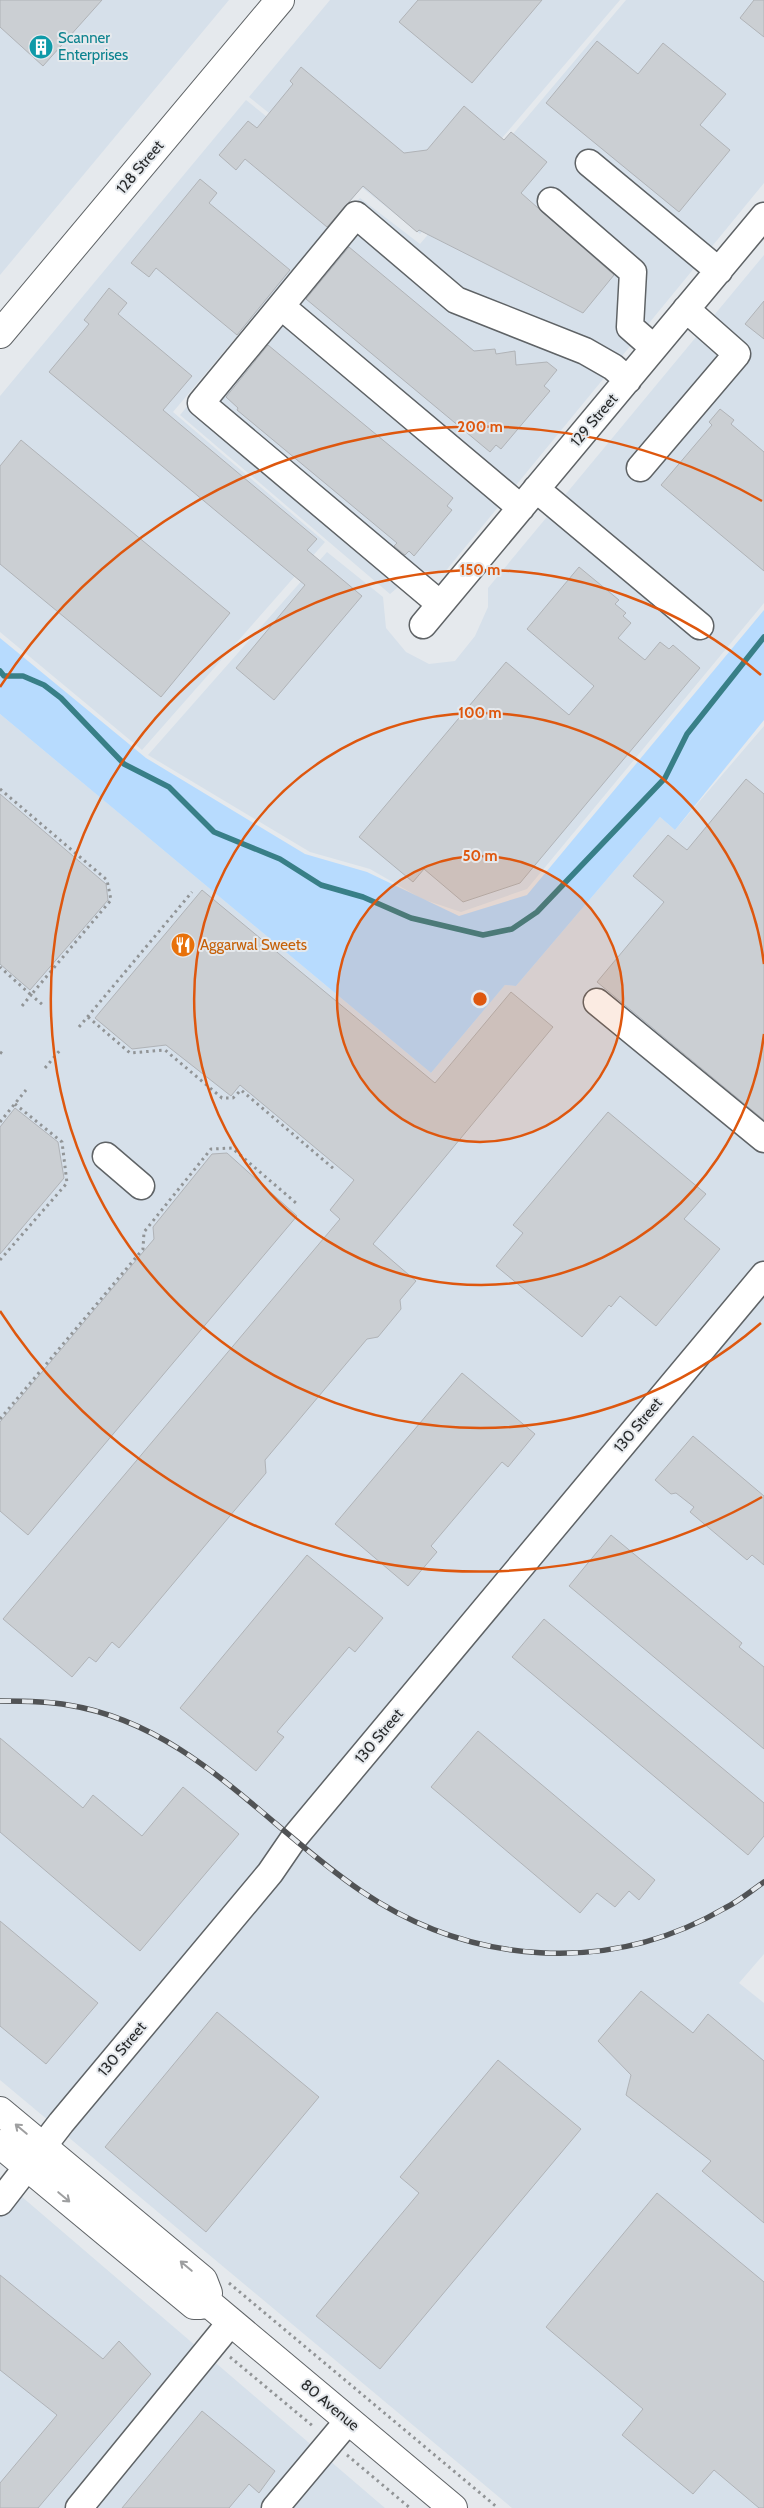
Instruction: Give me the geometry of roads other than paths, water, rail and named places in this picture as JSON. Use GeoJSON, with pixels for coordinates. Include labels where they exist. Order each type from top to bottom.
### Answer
{"type":"FeatureCollection","features":[{"type":"Feature","properties":{"kind":"main road","name":"128 Street"},"geometry":{"type":"LineString","coordinates":[[0,334],[280,0]]}},
{"type":"Feature","properties":{"kind":"main road","name":"80 Avenue"},"geometry":{"type":"LineString","coordinates":[[0,2111],[34,2156],[203,2280],[208,2292],[206,2302],[453,2508]]}},
{"type":"Feature","properties":{"kind":"main road","name":"80 Avenue"},"geometry":{"type":"LineString","coordinates":[[0,2144],[34,2156]]}},
{"type":"Feature","properties":{"kind":"street"},"geometry":{"type":"LineString","coordinates":[[589,163],[719,271]]}},
{"type":"Feature","properties":{"kind":"street"},"geometry":{"type":"LineString","coordinates":[[551,201],[633,272],[630,327],[654,348]]}},
{"type":"Feature","properties":{"kind":"street"},"geometry":{"type":"LineString","coordinates":[[440,604],[200,403],[356,215],[456,300],[584,351],[613,367],[628,380]]}},
{"type":"Feature","properties":{"kind":"street","name":"129 Street"},"geometry":{"type":"LineString","coordinates":[[423,625],[764,216]]}},
{"type":"Feature","properties":{"kind":"street"},"geometry":{"type":"LineString","coordinates":[[281,306],[528,499],[700,626]]}},
{"type":"Feature","properties":{"kind":"street"},"geometry":{"type":"LineString","coordinates":[[640,468],[737,354],[686,309]]}},
{"type":"Feature","properties":{"kind":"street"},"geometry":{"type":"LineString","coordinates":[[597,1002],[764,1139]]}},
{"type":"Feature","properties":{"kind":"street"},"geometry":{"type":"LineString","coordinates":[[106,1156],[141,1186]]}},
{"type":"Feature","properties":{"kind":"street","name":"130 Street"},"geometry":{"type":"LineString","coordinates":[[0,2202],[34,2156],[270,1873],[294,1838],[764,1275]]}},
{"type":"Feature","properties":{"kind":"street"},"geometry":{"type":"LineString","coordinates":[[80,2508],[231,2322]]}},
{"type":"Feature","properties":{"kind":"street"},"geometry":{"type":"LineString","coordinates":[[275,2508],[348,2420]]}},
{"type":"Feature","properties":{"kind":"waterway"},"geometry":{"type":"LineString","coordinates":[[0,671],[4,676],[23,676],[44,685],[61,698],[124,764],[169,787],[214,832],[280,859],[321,885],[363,897],[411,918],[483,935],[512,929],[537,912],[665,778],[687,734],[764,637]]}},
{"type":"Feature","properties":{"kind":"railway"},"geometry":{"type":"LineString","coordinates":[[0,1701],[26,1701],[68,1705],[111,1716],[151,1733],[189,1755],[224,1781],[326,1865],[361,1891],[403,1916],[448,1934],[493,1947],[540,1953],[588,1952],[635,1944],[681,1930],[730,1905],[764,1882]]}},
{"type":"Feature","properties":{"kind":"place","name":"Scanner Enterprises"},"geometry":{"type":"Point","coordinates":[41,47]}},
{"type":"Feature","properties":{"kind":"place","name":"Aggarwal Sweets"},"geometry":{"type":"Point","coordinates":[183,945]}}]}
